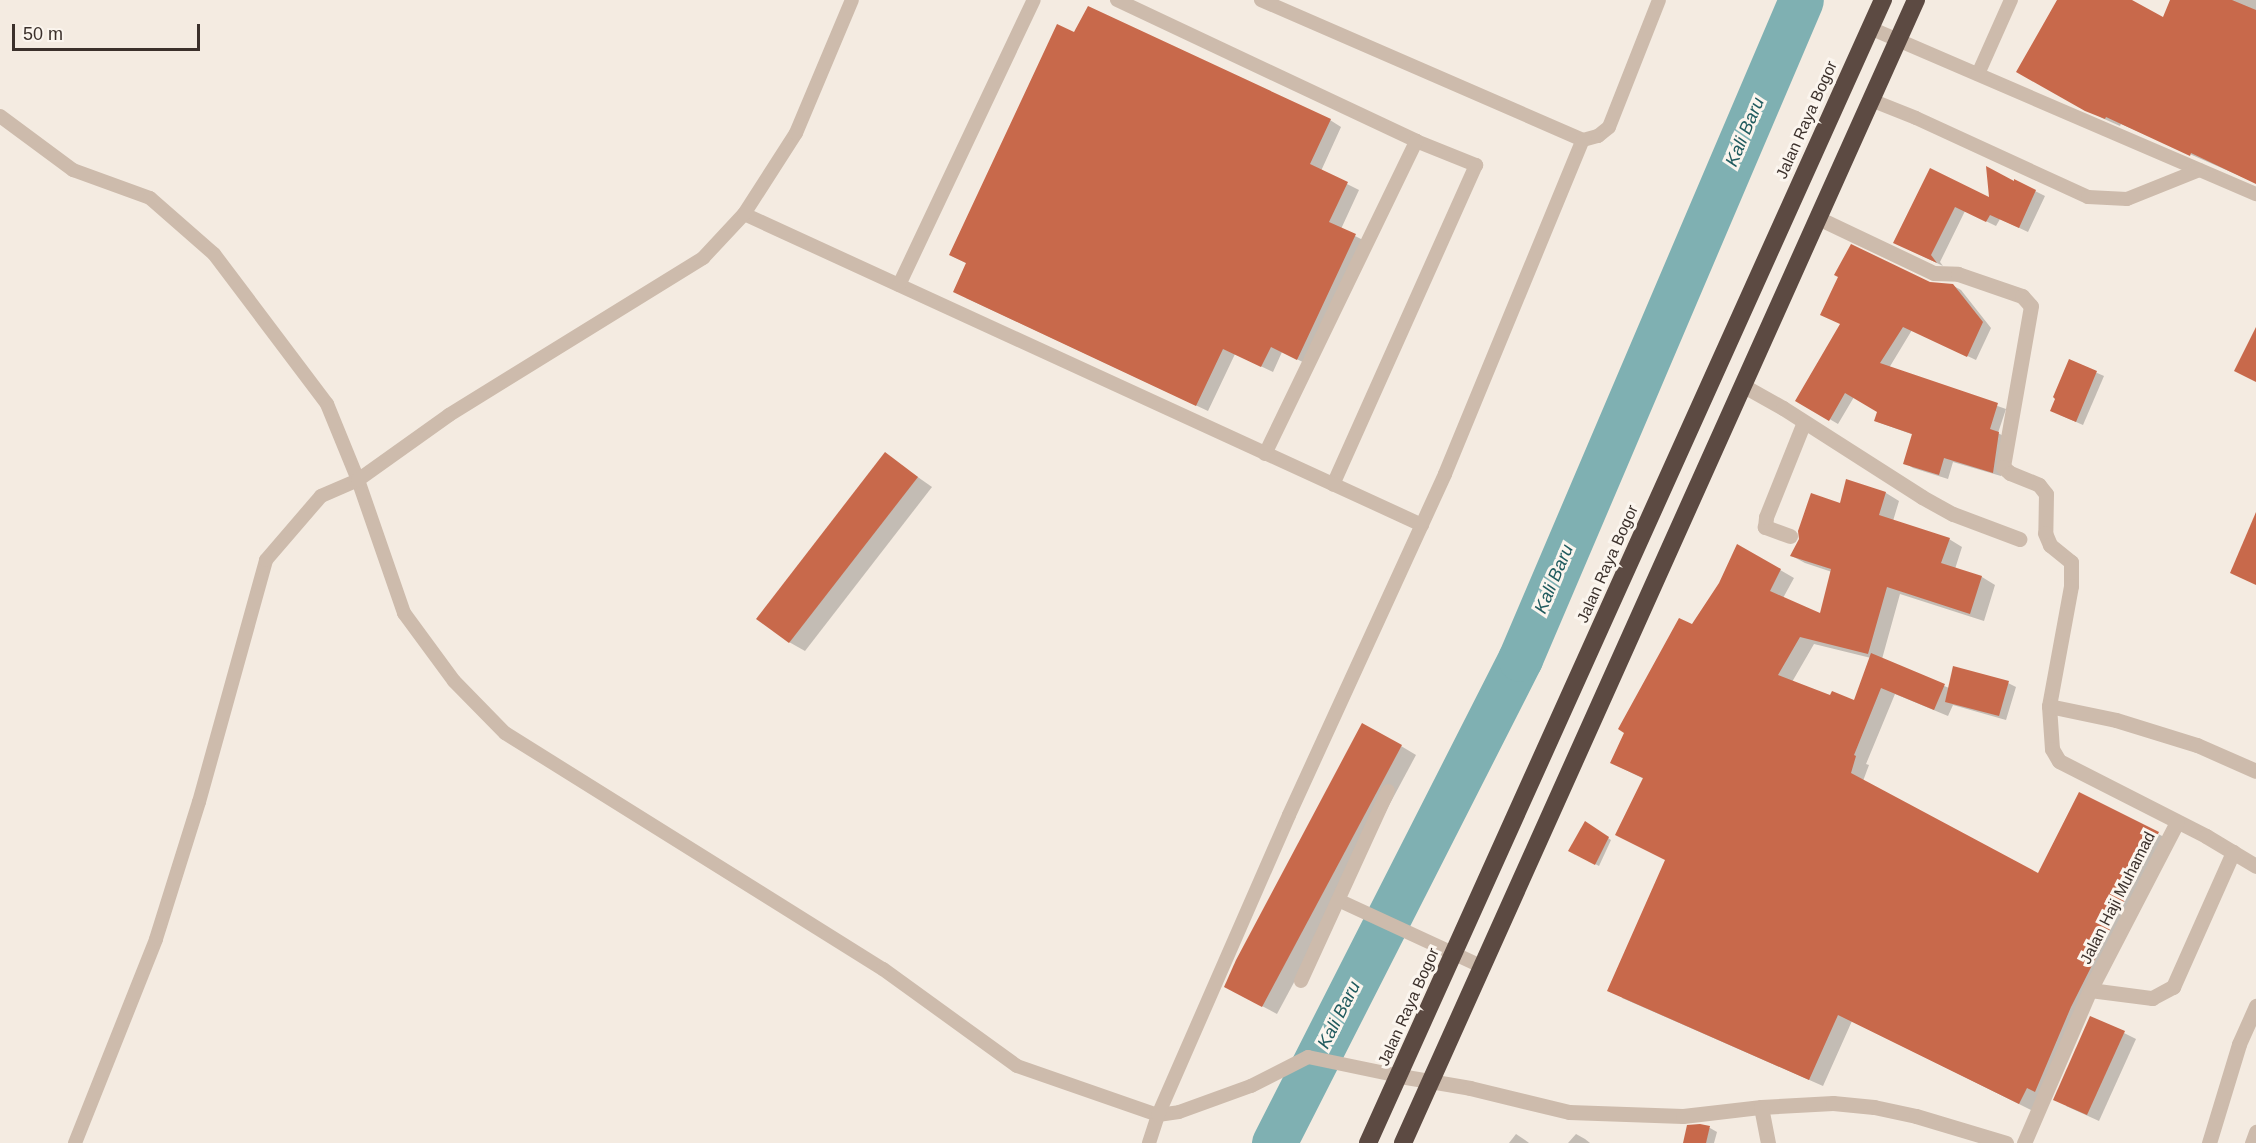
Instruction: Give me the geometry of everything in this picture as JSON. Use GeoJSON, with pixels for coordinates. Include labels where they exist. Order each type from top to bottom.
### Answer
{"type":"FeatureCollection","features":[{"type":"Feature","properties":{"kind":"highway","name":"Jalan Raya Bogor"},"geometry":{"type":"LineString","coordinates":[[1368,1143],[1882,0]]}},
{"type":"Feature","properties":{"kind":"highway"},"geometry":{"type":"LineString","coordinates":[[1403,1143],[1916,0]]}},
{"type":"Feature","properties":{"kind":"street","name":"Jalan Haji Muhamad"},"geometry":{"type":"LineString","coordinates":[[1818,218],[1934,273],[1958,274],[2022,296],[2031,306],[2003,467],[2010,473],[2039,484],[2046,494],[2045,533],[2050,545],[2071,562],[2071,586],[2049,705],[2052,748],[2059,761],[2256,866]]}},
{"type":"Feature","properties":{"kind":"street"},"geometry":{"type":"LineString","coordinates":[[1742,385],[1804,422],[1865,463],[1953,514],[2019,539]]}},
{"type":"Feature","properties":{"kind":"street"},"geometry":{"type":"LineString","coordinates":[[1790,536],[1765,527],[1766,517],[1804,422]]}},
{"type":"Feature","properties":{"kind":"street"},"geometry":{"type":"LineString","coordinates":[[2049,705],[2116,720],[2198,745],[2256,771]]}},
{"type":"Feature","properties":{"kind":"street","name":"Jalan Haji Muhamad"},"geometry":{"type":"LineString","coordinates":[[2024,1143],[2090,990],[2177,822]]}},
{"type":"Feature","properties":{"kind":"street","name":"Jalan Haji Muhamad"},"geometry":{"type":"LineString","coordinates":[[2090,990],[2152,998],[2173,987],[2233,852]]}},
{"type":"Feature","properties":{"kind":"street"},"geometry":{"type":"LineString","coordinates":[[2209,1143],[2239,1044],[2256,1006]]}},
{"type":"Feature","properties":{"kind":"street"},"geometry":{"type":"LineString","coordinates":[[1400,1076],[1470,1088],[1569,1112],[1683,1116],[1761,1107],[1833,1103],[1874,1107],[1927,1119],[2006,1143]]}},
{"type":"Feature","properties":{"kind":"street"},"geometry":{"type":"LineString","coordinates":[[1761,1107],[1767,1143]]}},
{"type":"Feature","properties":{"kind":"street"},"geometry":{"type":"LineString","coordinates":[[2252,1143],[2256,1132]]}},
{"type":"Feature","properties":{"kind":"lane"},"geometry":{"type":"LineString","coordinates":[[77,1142],[156,939],[199,802],[266,560],[321,496],[358,480],[449,415],[703,258],[744,214],[796,133],[852,0]]}},
{"type":"Feature","properties":{"kind":"lane"},"geometry":{"type":"LineString","coordinates":[[899,285],[1034,0]]}},
{"type":"Feature","properties":{"kind":"lane"},"geometry":{"type":"LineString","coordinates":[[1117,0],[1416,141],[1476,165],[1333,484]]}},
{"type":"Feature","properties":{"kind":"lane"},"geometry":{"type":"LineString","coordinates":[[1261,0],[1583,140],[1599,136],[1609,127],[1659,0]]}},
{"type":"Feature","properties":{"kind":"lane"},"geometry":{"type":"LineString","coordinates":[[1978,74],[2011,0]]}},
{"type":"Feature","properties":{"kind":"lane"},"geometry":{"type":"LineString","coordinates":[[1870,28],[2256,194]]}},
{"type":"Feature","properties":{"kind":"lane"},"geometry":{"type":"LineString","coordinates":[[1871,100],[2088,196],[2127,199],[2199,170]]}},
{"type":"Feature","properties":{"kind":"lane"},"geometry":{"type":"LineString","coordinates":[[0,117],[73,170],[150,198],[214,255],[327,404],[358,480],[405,613],[454,681],[504,733],[883,969],[1017,1066],[1158,1115],[1179,1112],[1251,1086],[1308,1057],[1315,1056],[1400,1076]]}},
{"type":"Feature","properties":{"kind":"lane"},"geometry":{"type":"LineString","coordinates":[[1149,1143],[1158,1115],[1289,815],[1422,525],[1583,140]]}},
{"type":"Feature","properties":{"kind":"lane"},"geometry":{"type":"LineString","coordinates":[[1265,454],[1416,141]]}},
{"type":"Feature","properties":{"kind":"lane"},"geometry":{"type":"LineString","coordinates":[[744,214],[1422,525]]}},
{"type":"Feature","properties":{"kind":"lane"},"geometry":{"type":"LineString","coordinates":[[1301,981],[1388,791]]}},
{"type":"Feature","properties":{"kind":"lane"},"geometry":{"type":"LineString","coordinates":[[1338,900],[1481,966]]}},
{"type":"Feature","properties":{"kind":"building"},"geometry":{"type":"Polygon","coordinates":[[[2057,0],[2132,0],[2163,17],[2170,0],[2232,0],[2256,10],[2256,184],[2191,153],[2190,156],[2106,117],[2105,119],[2085,111],[2016,72],[2057,0]]]}},
{"type":"Feature","properties":{"kind":"building"},"geometry":{"type":"Polygon","coordinates":[[[1088,6],[1331,119],[1310,164],[1348,182],[1329,222],[1356,234],[1297,360],[1271,347],[1261,367],[1223,349],[1196,406],[953,292],[966,263],[949,255],[1057,24],[1074,32],[1088,6]]]}},
{"type":"Feature","properties":{"kind":"building"},"geometry":{"type":"Polygon","coordinates":[[[1986,166],[2036,190],[2019,228],[1990,215],[1986,222],[1955,207],[1931,255],[1937,263],[1893,243],[1930,168],[1989,197],[1986,166]]]}},
{"type":"Feature","properties":{"kind":"building"},"geometry":{"type":"Polygon","coordinates":[[[1851,244],[1930,282],[1953,284],[1983,322],[1967,357],[1903,327],[1880,363],[1998,403],[1990,429],[1999,432],[1993,473],[1944,458],[1939,475],[1903,464],[1912,434],[1874,421],[1877,412],[1845,393],[1829,421],[1795,401],[1840,324],[1820,315],[1838,277],[1834,275],[1851,244]]]}},
{"type":"Feature","properties":{"kind":"building"},"geometry":{"type":"Polygon","coordinates":[[[2256,327],[2256,382],[2234,371],[2256,327]]]}},
{"type":"Feature","properties":{"kind":"building"},"geometry":{"type":"Polygon","coordinates":[[[2069,359],[2097,371],[2076,422],[2050,411],[2055,399],[2053,397],[2069,359]]]}},
{"type":"Feature","properties":{"kind":"building"},"geometry":{"type":"Polygon","coordinates":[[[885,452],[918,477],[789,643],[756,619],[885,452]]]}},
{"type":"Feature","properties":{"kind":"building"},"geometry":{"type":"Polygon","coordinates":[[[1846,479],[1886,492],[1879,515],[1950,538],[1941,563],[1982,576],[1970,614],[1887,587],[1868,654],[1800,637],[1778,675],[1830,695],[1832,691],[1854,700],[1871,653],[1945,684],[1934,710],[1881,688],[1854,755],[1856,756],[1851,773],[2038,873],[2079,792],[2159,832],[2071,1007],[2035,1092],[2027,1088],[2019,1104],[1838,1015],[1809,1080],[1607,991],[1665,860],[1615,835],[1643,778],[1610,763],[1624,733],[1618,729],[1679,618],[1692,624],[1719,583],[1737,544],[1781,569],[1770,591],[1820,613],[1831,569],[1790,556],[1799,539],[1798,531],[1811,493],[1840,503],[1846,479]]]}},
{"type":"Feature","properties":{"kind":"building"},"geometry":{"type":"Polygon","coordinates":[[[2256,512],[2256,585],[2230,573],[2256,512]]]}},
{"type":"Feature","properties":{"kind":"building"},"geometry":{"type":"Polygon","coordinates":[[[1953,666],[2009,681],[1999,716],[1945,702],[1953,666]]]}},
{"type":"Feature","properties":{"kind":"building"},"geometry":{"type":"Polygon","coordinates":[[[1362,723],[1402,745],[1262,1007],[1224,987],[1236,960],[1362,723]]]}},
{"type":"Feature","properties":{"kind":"building"},"geometry":{"type":"Polygon","coordinates":[[[1585,821],[1609,837],[1595,865],[1568,851],[1585,821]]]}},
{"type":"Feature","properties":{"kind":"building"},"geometry":{"type":"Polygon","coordinates":[[[2090,1016],[2125,1031],[2087,1115],[2053,1100],[2090,1016]]]}},
{"type":"Feature","properties":{"kind":"building"},"geometry":{"type":"Polygon","coordinates":[[[1687,1125],[1710,1126],[1706,1143],[1683,1143],[1687,1125]]]}},
{"type":"Feature","properties":{"kind":"waterway","name":"Kali Baru"},"geometry":{"type":"LineString","coordinates":[[1274,1143],[1520,659],[1801,0]]}}]}
